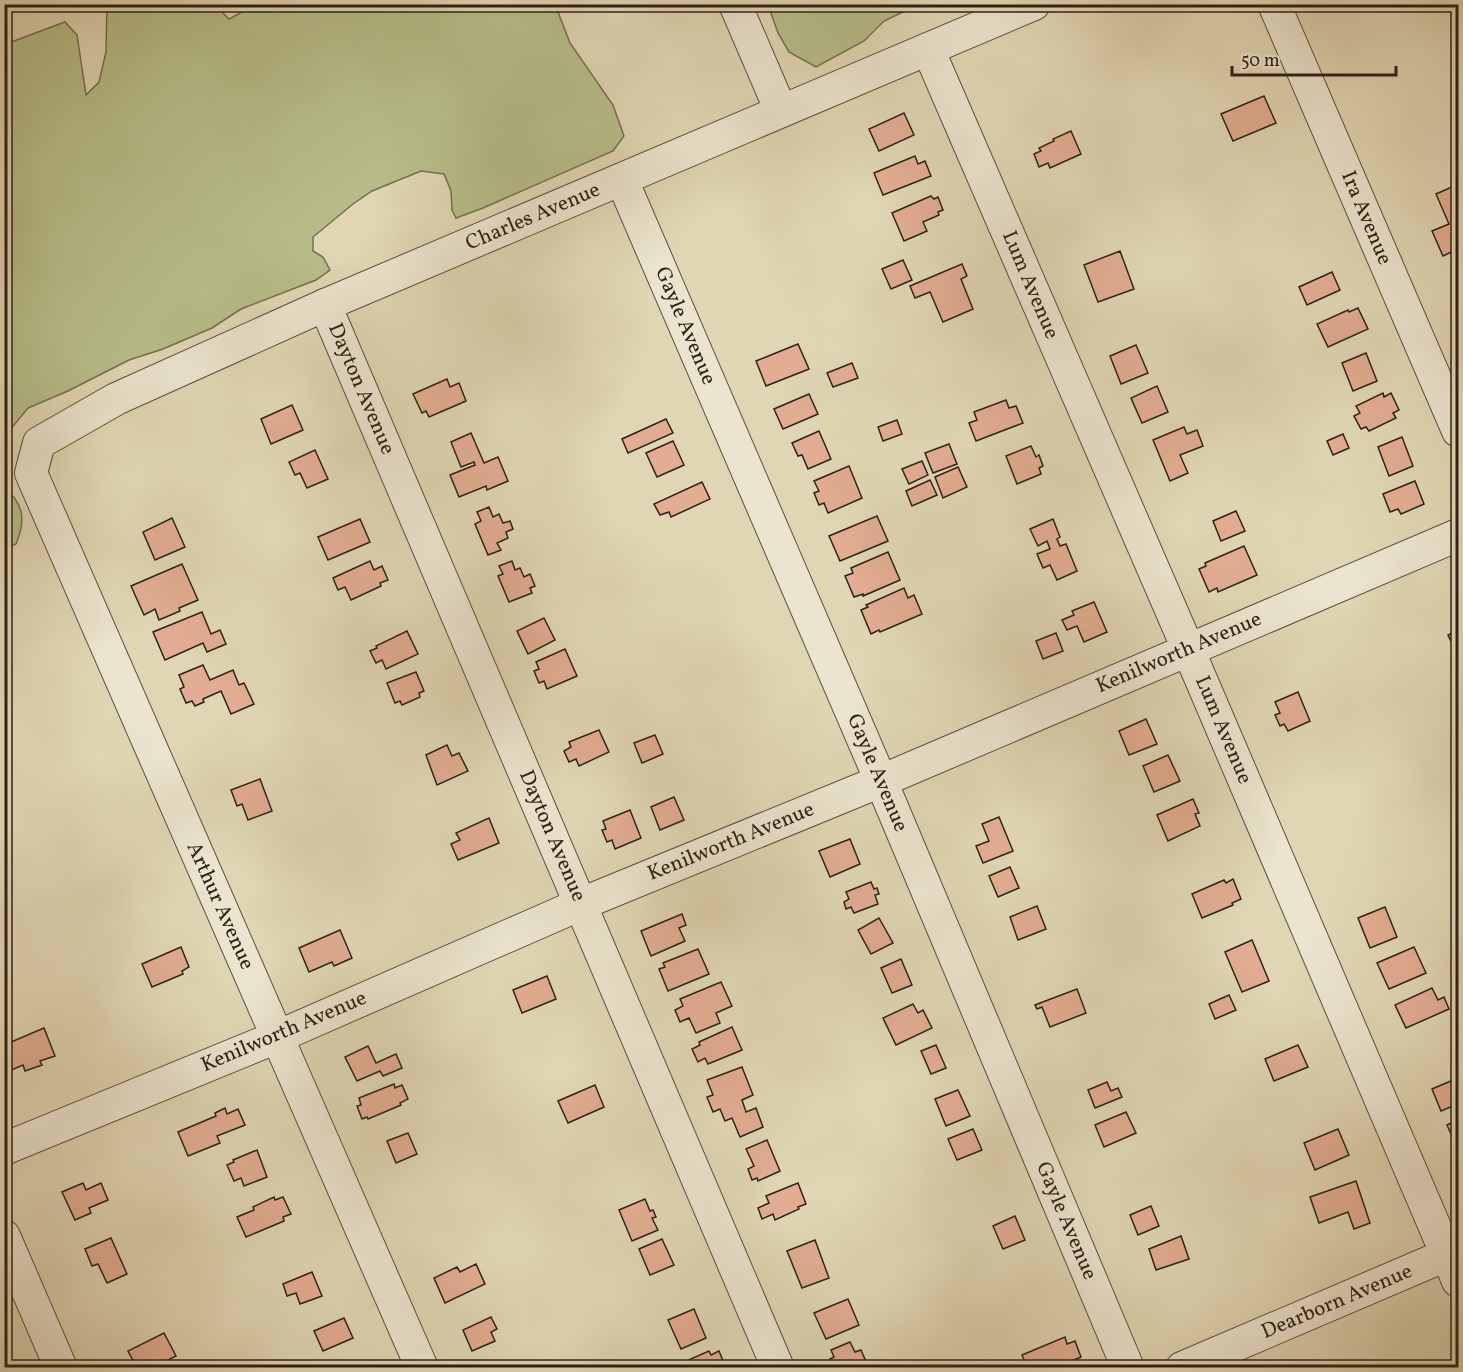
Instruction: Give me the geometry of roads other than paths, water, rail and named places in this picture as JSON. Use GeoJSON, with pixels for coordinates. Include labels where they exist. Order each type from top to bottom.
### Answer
{"type":"FeatureCollection","features":[{"type":"Feature","properties":{"kind":"street"},"geometry":{"type":"LineString","coordinates":[[735,4],[781,111]]}},
{"type":"Feature","properties":{"kind":"street","name":"Charles Avenue"},"geometry":{"type":"LineString","coordinates":[[39,444],[116,399],[325,305],[1034,4]]}},
{"type":"Feature","properties":{"kind":"street","name":"Ira Avenue"},"geometry":{"type":"LineString","coordinates":[[1274,4],[1458,431]]}},
{"type":"Feature","properties":{"kind":"street","name":"Lum Avenue"},"geometry":{"type":"LineString","coordinates":[[927,49],[1455,1262]]}},
{"type":"Feature","properties":{"kind":"street","name":"Gayle Avenue"},"geometry":{"type":"LineString","coordinates":[[622,180],[881,781],[1128,1368]]}},
{"type":"Feature","properties":{"kind":"street","name":"Dayton Avenue"},"geometry":{"type":"LineString","coordinates":[[325,305],[778,1368]]}},
{"type":"Feature","properties":{"kind":"street","name":"Arthur Avenue"},"geometry":{"type":"LineString","coordinates":[[39,444],[31,473],[422,1368]]}},
{"type":"Feature","properties":{"kind":"street","name":"Kenilworth Avenue"},"geometry":{"type":"LineString","coordinates":[[4,1149],[277,1036],[581,903],[881,781],[1458,535]]}},
{"type":"Feature","properties":{"kind":"street"},"geometry":{"type":"LineString","coordinates":[[4,1236],[61,1368]]}},
{"type":"Feature","properties":{"kind":"street","name":"Dearborn Avenue"},"geometry":{"type":"LineString","coordinates":[[1182,1368],[1455,1262]]}}]}
